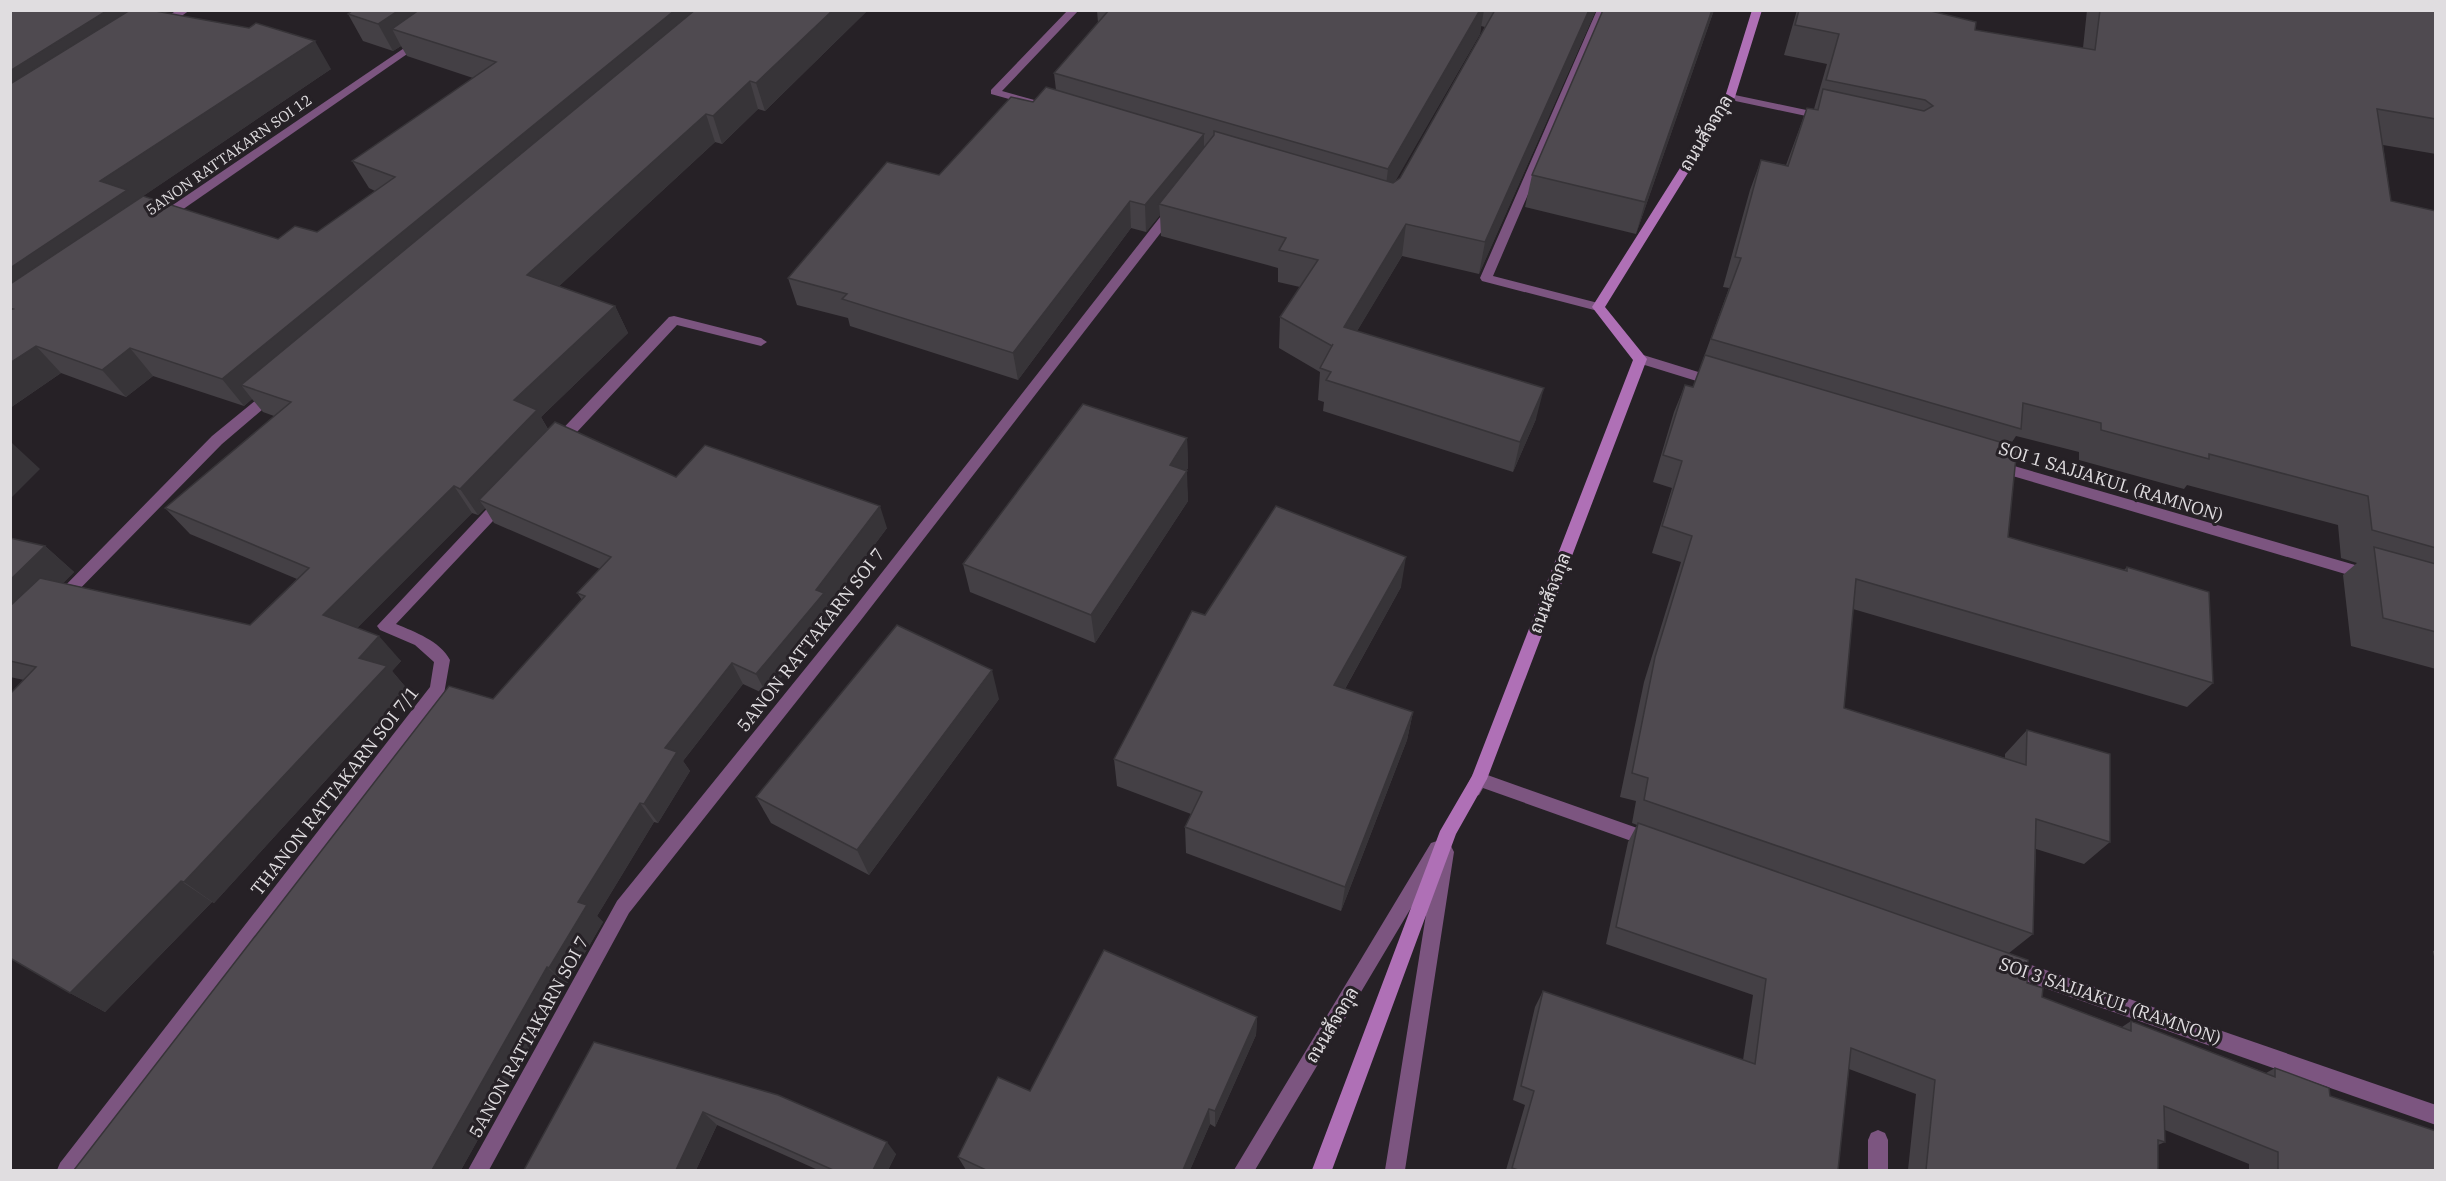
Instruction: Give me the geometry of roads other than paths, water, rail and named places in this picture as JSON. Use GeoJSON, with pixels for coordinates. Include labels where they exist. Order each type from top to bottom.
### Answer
{"type":"FeatureCollection","features":[{"type":"Feature","properties":{"kind":"street"},"geometry":{"type":"LineString","coordinates":[[156,29],[185,10]]}},
{"type":"Feature","properties":{"kind":"street"},"geometry":{"type":"LineString","coordinates":[[1041,106],[995,92],[1074,10]]}},
{"type":"Feature","properties":{"kind":"street"},"geometry":{"type":"LineString","coordinates":[[1602,10],[1486,278],[1598,307],[1640,359],[1731,387]]}},
{"type":"Feature","properties":{"kind":"street","name":"ถนนสัจจกุล"},"geometry":{"type":"LineString","coordinates":[[1598,307],[1730,97],[1757,10]]}},
{"type":"Feature","properties":{"kind":"street","name":"5ANON RATTAKARN SOI 12"},"geometry":{"type":"LineString","coordinates":[[148,228],[429,34]]}},
{"type":"Feature","properties":{"kind":"street"},"geometry":{"type":"LineString","coordinates":[[1730,97],[1842,121]]}},
{"type":"Feature","properties":{"kind":"street","name":"5ANON RATTAKARN SOI 7"},"geometry":{"type":"LineString","coordinates":[[478,1170],[622,907],[863,607],[1185,193]]}},
{"type":"Feature","properties":{"kind":"street"},"geometry":{"type":"LineString","coordinates":[[546,456],[674,320],[761,342]]}},
{"type":"Feature","properties":{"kind":"street","name":"ถนนสัจจกุล"},"geometry":{"type":"LineString","coordinates":[[1322,1170],[1449,831],[1479,779],[1640,359]]}},
{"type":"Feature","properties":{"kind":"street"},"geometry":{"type":"LineString","coordinates":[[50,610],[217,440],[281,386]]}},
{"type":"Feature","properties":{"kind":"street","name":"SOI 1 SAJJAKUL (RAMNON)"},"geometry":{"type":"LineString","coordinates":[[1981,461],[2231,536],[2379,577]]}},
{"type":"Feature","properties":{"kind":"street","name":"THANON RATTAKARN SOI 7/1"},"geometry":{"type":"LineString","coordinates":[[67,1170],[438,689],[442,660],[420,641],[385,626],[513,490]]}},
{"type":"Feature","properties":{"kind":"street"},"geometry":{"type":"LineString","coordinates":[[1479,779],[1669,846]]}},
{"type":"Feature","properties":{"kind":"street","name":"ถนนสัจจกุล"},"geometry":{"type":"LineString","coordinates":[[1244,1170],[1479,779]]}},
{"type":"Feature","properties":{"kind":"street"},"geometry":{"type":"LineString","coordinates":[[1395,1170],[1449,831]]}},
{"type":"Feature","properties":{"kind":"street","name":"SOI 3 SAJJAKUL (RAMNON)"},"geometry":{"type":"LineString","coordinates":[[1994,961],[2436,1115]]}},
{"type":"Feature","properties":{"kind":"street"},"geometry":{"type":"LineString","coordinates":[[1878,1140],[1878,1170]]}}]}
